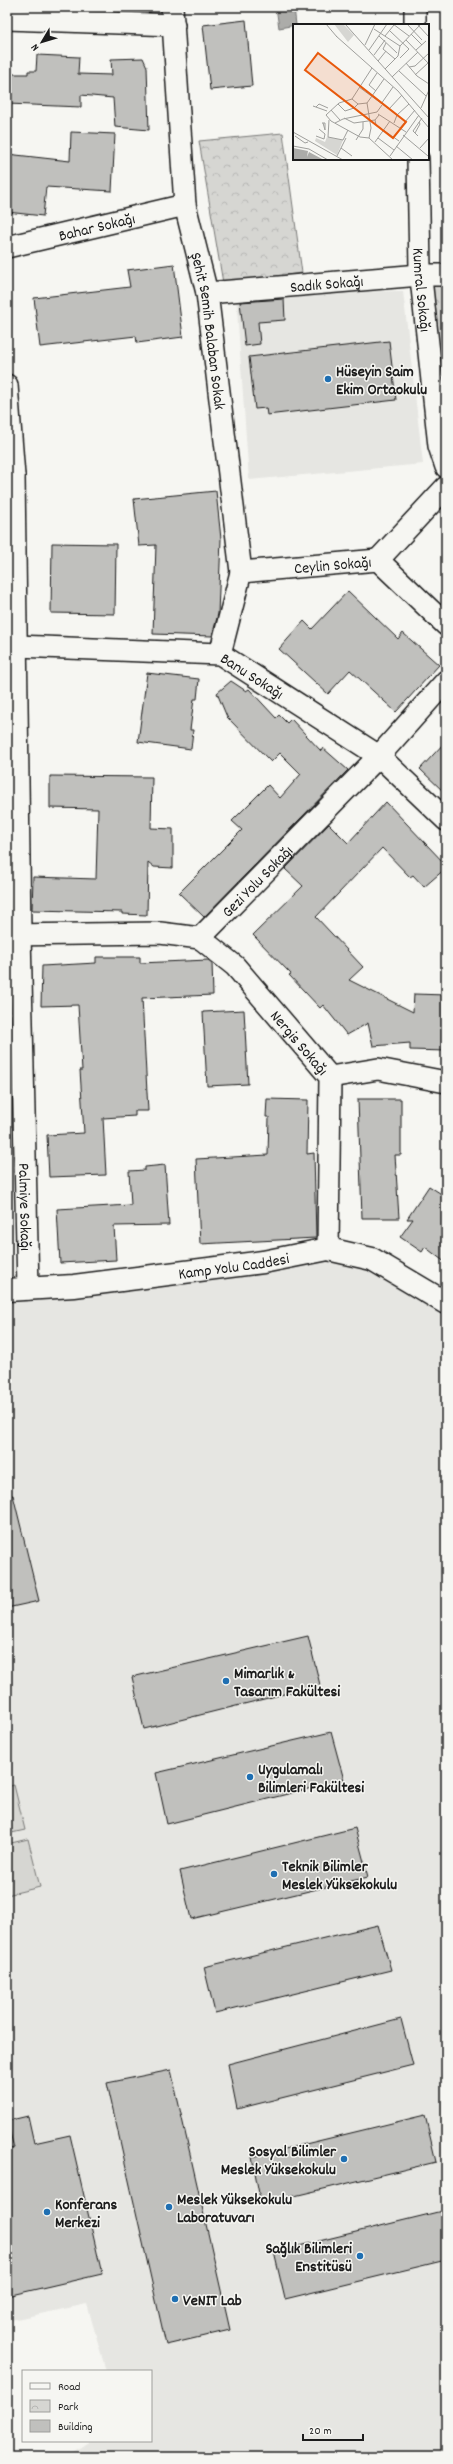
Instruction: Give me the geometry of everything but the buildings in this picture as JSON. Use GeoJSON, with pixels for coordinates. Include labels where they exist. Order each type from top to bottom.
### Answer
{"type":"FeatureCollection","features":[{"type":"Feature","properties":{"kind":"street"},"geometry":{"type":"LineString","coordinates":[[415,7],[415,24]]}},
{"type":"Feature","properties":{"kind":"street"},"geometry":{"type":"LineString","coordinates":[[7,19],[173,16]]}},
{"type":"Feature","properties":{"kind":"street","name":"Şehit Semih Balaban Sokak"},"geometry":{"type":"LineString","coordinates":[[173,16],[186,205],[206,293],[241,572],[220,654]]}},
{"type":"Feature","properties":{"kind":"street","name":"Kumral Sokağı"},"geometry":{"type":"LineString","coordinates":[[418,160],[420,275],[439,446],[446,468]]}},
{"type":"Feature","properties":{"kind":"street","name":"Bahar Sokağı"},"geometry":{"type":"LineString","coordinates":[[7,247],[186,205]]}},
{"type":"Feature","properties":{"kind":"street","name":"Sadık Sokağı"},"geometry":{"type":"LineString","coordinates":[[206,293],[420,275],[446,275]]}},
{"type":"Feature","properties":{"kind":"street","name":"Palmiye Sokağı"},"geometry":{"type":"LineString","coordinates":[[7,385],[17,646],[11,688],[18,1290]]}},
{"type":"Feature","properties":{"kind":"street"},"geometry":{"type":"LineString","coordinates":[[378,560],[446,487]]}},
{"type":"Feature","properties":{"kind":"street","name":"Ceylin Sokağı"},"geometry":{"type":"LineString","coordinates":[[241,572],[378,560],[446,625]]}},
{"type":"Feature","properties":{"kind":"street","name":"Banu Sokağı"},"geometry":{"type":"LineString","coordinates":[[17,646],[220,654],[379,756],[446,820]]}},
{"type":"Feature","properties":{"kind":"street","name":"Gezi Yolu Sokağı"},"geometry":{"type":"LineString","coordinates":[[200,938],[379,756],[446,681]]}},
{"type":"Feature","properties":{"kind":"street"},"geometry":{"type":"LineString","coordinates":[[13,935],[160,933],[200,938]]}},
{"type":"Feature","properties":{"kind":"street","name":"Nergis Sokağı"},"geometry":{"type":"LineString","coordinates":[[200,938],[235,966],[330,1077],[328,1249]]}},
{"type":"Feature","properties":{"kind":"street"},"geometry":{"type":"LineString","coordinates":[[330,1077],[378,1069],[446,1082]]}},
{"type":"Feature","properties":{"kind":"street","name":"Kamp Yolu Caddesi"},"geometry":{"type":"LineString","coordinates":[[18,1290],[74,1286],[263,1262],[328,1249],[372,1259],[446,1303]]}},
{"type":"Feature","properties":{"kind":"shaded area"},"geometry":{"type":"Polygon","coordinates":[[[276,7],[294,7],[296,24],[279,28],[276,7]]]}},
{"type":"Feature","properties":{"kind":"shaded area","name":"Hüseyin Saim Ekim Ortaokulu"},"geometry":{"type":"Polygon","coordinates":[[[403,291],[423,464],[249,480],[236,295],[293,292],[403,291]]]}},
{"type":"Feature","properties":{"kind":"shaded area"},"geometry":{"type":"Polygon","coordinates":[[[325,1255],[368,1269],[446,1316],[446,2457],[65,2457],[88,2442],[152,2442],[152,2370],[106,2370],[87,2304],[7,2321],[7,1299],[325,1255]]]}},
{"type":"Feature","properties":{"kind":"green space"},"geometry":{"type":"Polygon","coordinates":[[[283,133],[302,273],[223,283],[199,141],[283,133]]]}},
{"type":"Feature","properties":{"kind":"green space"},"geometry":{"type":"Polygon","coordinates":[[[430,285],[446,285],[446,402],[430,285]]]}},
{"type":"Feature","properties":{"kind":"green space"},"geometry":{"type":"Polygon","coordinates":[[[14,1785],[25,1830],[7,1834],[7,1787],[14,1785]]]}},
{"type":"Feature","properties":{"kind":"green space"},"geometry":{"type":"Polygon","coordinates":[[[28,1839],[40,1887],[7,1895],[7,1844],[28,1839]]]}},
{"type":"Feature","properties":{"kind":"place","name":"Hüseyin Saim Ekim Ortaokulu"},"geometry":{"type":"Point","coordinates":[328,379]}},
{"type":"Feature","properties":{"kind":"place","name":"Mimarlık & Tasarım Fakültesi"},"geometry":{"type":"Point","coordinates":[226,1681]}},
{"type":"Feature","properties":{"kind":"place","name":"Uygulamalı Bilimleri Fakültesi"},"geometry":{"type":"Point","coordinates":[250,1777]}},
{"type":"Feature","properties":{"kind":"place","name":"Teknik Bilimler Meslek Yüksekokulu"},"geometry":{"type":"Point","coordinates":[274,1874]}},
{"type":"Feature","properties":{"kind":"place","name":"Sosyal Bilimler Meslek Yüksekokulu"},"geometry":{"type":"Point","coordinates":[344,2159]}},
{"type":"Feature","properties":{"kind":"place","name":"Meslek Yüksekokulu Laboratuvarı"},"geometry":{"type":"Point","coordinates":[169,2207]}},
{"type":"Feature","properties":{"kind":"place","name":"Konferans Merkezi"},"geometry":{"type":"Point","coordinates":[47,2212]}},
{"type":"Feature","properties":{"kind":"place","name":"Sağlık Bilimleri Enstitüsü"},"geometry":{"type":"Point","coordinates":[360,2256]}},
{"type":"Feature","properties":{"kind":"place","name":"VeNIT Lab"},"geometry":{"type":"Point","coordinates":[175,2299]}}]}
